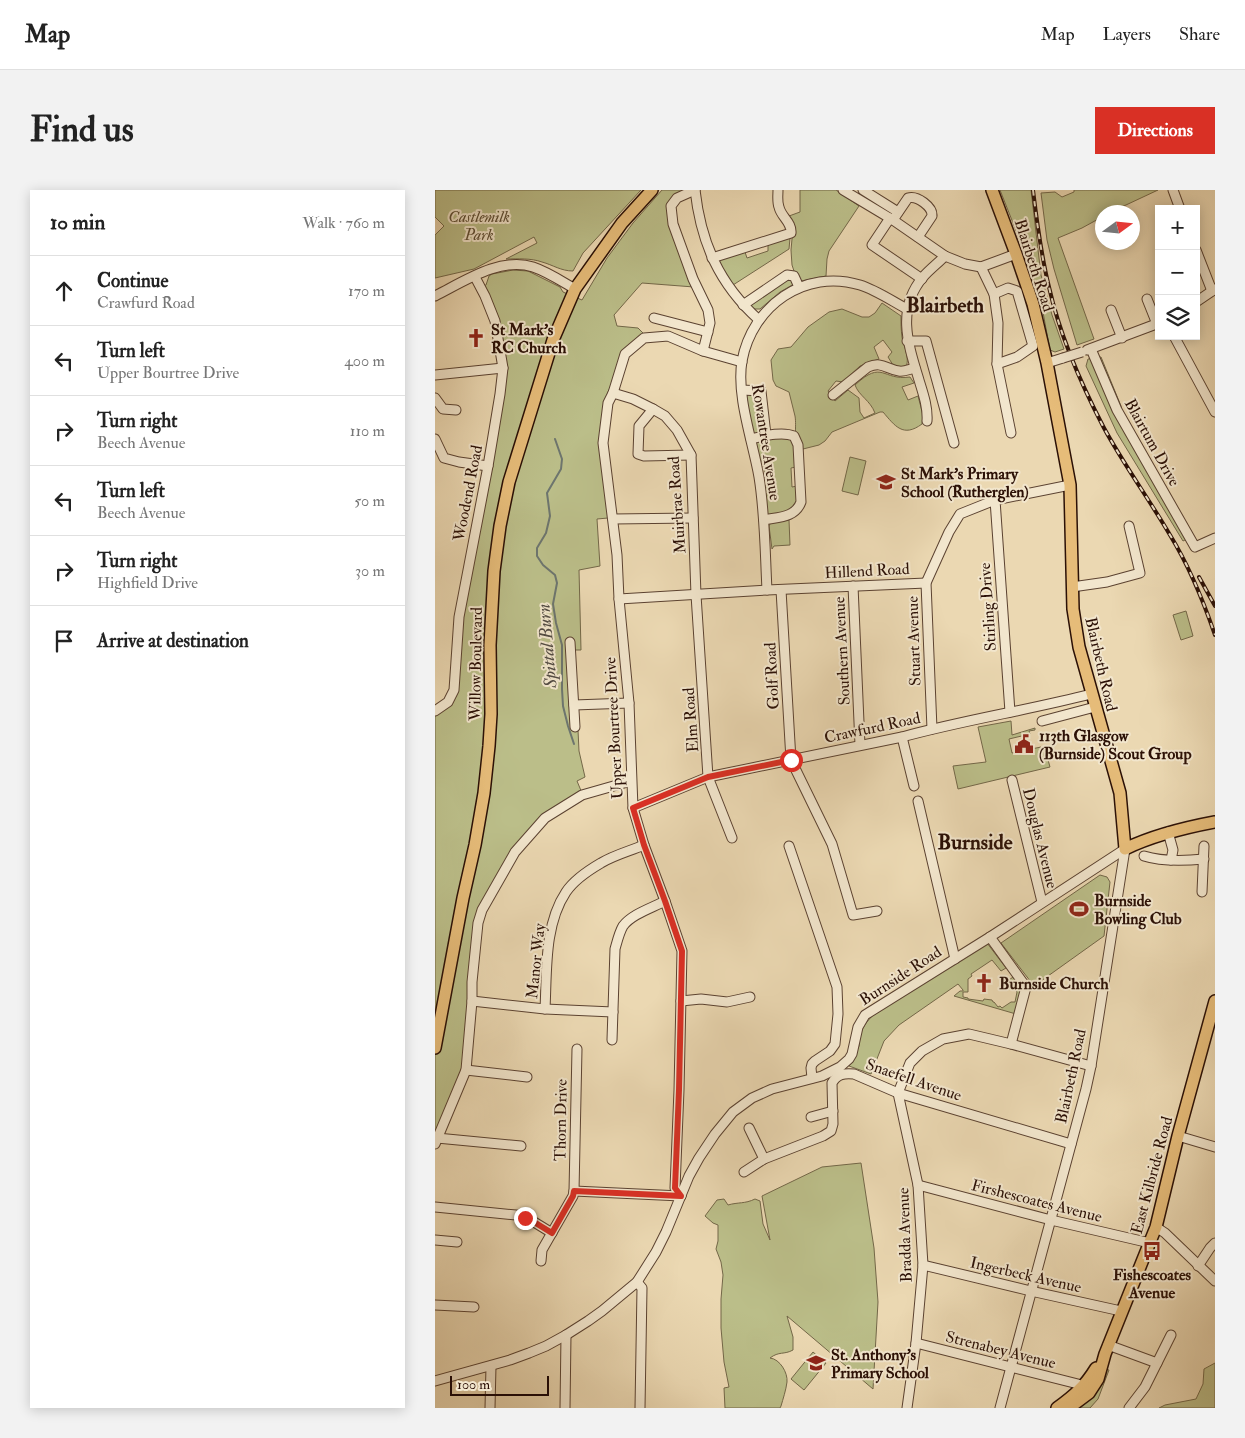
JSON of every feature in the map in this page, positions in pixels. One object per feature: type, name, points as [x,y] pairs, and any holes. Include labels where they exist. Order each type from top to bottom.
[{"type":"main road","name":"Willow Boulevard","points":[[435,1048],[463,898],[475,845],[487,769],[491,714],[490,615],[500,526],[509,482],[553,340],[575,289],[617,229],[652,190]]},
{"type":"main road","name":"Blairbeth Road","points":[[992,190],[1033,304],[1047,363],[1069,485],[1073,609],[1079,647],[1120,793],[1125,849]]},
{"type":"main road","name":"Burnside Road","points":[[1125,849],[1168,832],[1215,822]]},
{"type":"main road","name":"East Kilbride Road","points":[[1069,1408],[1086,1396],[1095,1385],[1106,1349],[1156,1227],[1178,1136],[1215,1001]]},
{"type":"main road","name":"East Kilbride Road","points":[[1057,1408],[1084,1386],[1106,1349]]},
{"type":"street","points":[[703,352],[710,324],[708,310],[693,279],[673,224],[671,206],[677,198],[695,190],[707,248],[725,282],[743,305],[759,320]]},
{"type":"street","points":[[712,258],[791,234],[789,224],[779,209],[778,190]]},
{"type":"street","points":[[843,190],[893,217]]},
{"type":"street","points":[[863,190],[893,217],[945,256],[965,264],[981,267],[1016,254]]},
{"type":"street","points":[[1173,190],[1179,205]]},
{"type":"street","points":[[918,237],[932,216],[931,208],[911,196],[873,245],[922,279]]},
{"type":"street","points":[[927,421],[926,405],[907,341],[907,309],[911,295],[922,279],[945,256]]},
{"type":"street","points":[[1200,259],[1214,290],[1200,299]]},
{"type":"street","points":[[435,296],[475,276],[498,266],[508,264],[521,264],[533,267],[575,289]]},
{"type":"street","points":[[981,267],[994,294],[998,323],[997,364],[1011,433]]},
{"type":"street","name":"Woodend Road","points":[[435,711],[448,702],[454,690],[459,617],[501,394],[503,368],[495,321],[475,276]]},
{"type":"street","points":[[743,305],[787,276],[794,276],[799,287]]},
{"type":"street","name":"Rowantree Avenue","points":[[767,590],[764,520],[759,478],[742,390],[742,362],[747,341],[769,307],[799,287],[831,281],[846,282],[872,290],[907,309]]},
{"type":"street","points":[[994,294],[1008,288],[1017,291],[1033,346],[1017,357],[997,364]]},
{"type":"street","points":[[1147,299],[1155,317]]},
{"type":"street","points":[[1111,310],[1122,338]]},
{"type":"street","points":[[654,318],[708,332]]},
{"type":"street","points":[[1047,363],[1155,325]]},
{"type":"street","name":"Upper Bourtree Drive","points":[[681,1196],[675,1188],[682,951],[644,845],[633,808],[629,703],[619,599],[617,555],[603,443],[608,403],[625,354],[644,338],[668,336],[703,352],[742,362]]},
{"type":"street","points":[[1176,340],[1215,412]]},
{"type":"street","points":[[907,341],[926,341],[954,443]]},
{"type":"street","name":"Blairtum Drive","points":[[1087,350],[1117,410],[1195,547],[1215,538]]},
{"type":"street","points":[[833,395],[868,366],[885,365],[899,371],[915,368]]},
{"type":"street","points":[[435,374],[503,368]]},
{"type":"street","points":[[742,390],[761,391],[766,435]]},
{"type":"street","name":"Muirbrae Road","points":[[613,393],[633,399],[665,416],[677,430],[691,455],[696,595]]},
{"type":"street","points":[[435,398],[443,409],[456,410]]},
{"type":"street","points":[[653,409],[639,426],[638,454],[644,456],[691,455]]},
{"type":"street","points":[[751,439],[766,435],[787,434],[796,439],[798,445],[801,502],[797,510],[791,514],[764,520]]},
{"type":"street","points":[[435,438],[444,458],[488,466]]},
{"type":"street","name":"Hillend Road","points":[[619,599],[926,582],[949,532],[960,514],[995,500],[1069,485]]},
{"type":"street","name":"Stirling Drive","points":[[995,500],[1010,712]]},
{"type":"street","points":[[613,519],[693,518]]},
{"type":"street","points":[[1072,587],[1107,582],[1140,573],[1129,526]]},
{"type":"street","name":"Stuart Avenue","points":[[926,582],[932,729]]},
{"type":"street","name":"Southern Avenue","points":[[853,586],[860,745]]},
{"type":"street","name":"Golf Road","points":[[781,590],[791,760]]},
{"type":"street","name":"Elm Road","points":[[696,595],[708,777],[732,838]]},
{"type":"street","points":[[570,642],[575,727]]},
{"type":"street","name":"Crawfurd Road","points":[[633,808],[708,777],[902,737],[1010,712],[1046,706],[1091,694]]},
{"type":"street","points":[[574,705],[629,703]]},
{"type":"street","points":[[1042,721],[1095,707]]},
{"type":"street","points":[[902,737],[914,786]]},
{"type":"street","points":[[791,760],[831,844],[853,915],[877,911]]},
{"type":"street","name":"Douglas Avenue","points":[[1012,780],[1042,902]]},
{"type":"street","points":[[521,1146],[436,1141],[466,1070],[472,982],[477,933],[482,910],[515,852],[545,818],[582,796],[631,781]]},
{"type":"street","points":[[918,801],[955,959]]},
{"type":"street","points":[[1168,832],[1173,850],[1171,860]]},
{"type":"street","name":"Manor Way","points":[[545,1009],[549,933],[557,909],[566,892],[585,874],[603,862],[644,845]]},
{"type":"street","points":[[789,846],[837,987],[838,1014],[835,1044],[830,1051],[812,1064],[812,1078]]},
{"type":"street","points":[[1202,892],[1204,846]]},
{"type":"street","name":"Burnside Road","points":[[435,1381],[491,1366],[529,1353],[566,1335],[602,1311],[637,1282],[656,1252],[689,1176],[699,1158],[733,1112],[752,1098],[772,1089],[829,1073],[849,1059],[852,1054],[858,1027],[865,1015],[990,937],[1125,849]]},
{"type":"street","name":"Blairbeth Road","points":[[1000,1408],[1091,1066],[1125,849]]},
{"type":"street","points":[[1144,856],[1151,859],[1180,862],[1203,859]]},
{"type":"street","points":[[612,1040],[615,949],[619,936],[624,926],[635,917],[665,901]]},
{"type":"street","points":[[990,937],[1026,987],[1011,1044]]},
{"type":"street","points":[[681,1001],[701,999],[727,1002],[750,997]]},
{"type":"street","points":[[472,1001],[545,1009],[613,1012]]},
{"type":"street","points":[[898,1093],[910,1063],[923,1051],[943,1039],[969,1034],[1091,1066]]},
{"type":"street","name":"Thorn Drive","points":[[574,1191],[577,1049]]},
{"type":"street","points":[[466,1070],[527,1077]]},
{"type":"street","name":"Snaefell Avenue","points":[[744,1172],[765,1159],[831,1131],[833,1111],[831,1086],[833,1080],[839,1075],[854,1074],[898,1093],[1071,1144]]},
{"type":"street","name":"Bradda Avenue","points":[[898,1093],[917,1185],[923,1265],[916,1343],[907,1408]]},
{"type":"street","points":[[811,1117],[833,1111]]},
{"type":"street","points":[[749,1128],[765,1159]]},
{"type":"street","points":[[1178,1136],[1215,1147]]},
{"type":"street","name":"Firshescoates Avenue","points":[[917,1185],[1051,1220],[1150,1243]]},
{"type":"street","points":[[541,1261],[542,1250],[573,1196],[574,1191],[681,1196]]},
{"type":"street","points":[[435,1207],[515,1215],[534,1222],[552,1233]]},
{"type":"street","points":[[1156,1227],[1165,1233],[1215,1281]]},
{"type":"street","points":[[435,1240],[457,1242]]},
{"type":"street","points":[[1198,1266],[1215,1243]]},
{"type":"street","name":"Ingerbeck Avenue","points":[[923,1265],[1031,1292],[1121,1311]]},
{"type":"street","points":[[637,1282],[642,1288],[640,1408]]},
{"type":"street","points":[[435,1305],[474,1307]]},
{"type":"street","points":[[1129,1408],[1145,1387],[1171,1334]]},
{"type":"street","points":[[565,1408],[566,1335]]},
{"type":"street","name":"Strenabey Avenue","points":[[916,1343],[1078,1384]]},
{"type":"street","points":[[1106,1349],[1157,1363]]},
{"type":"street","points":[[490,1408],[491,1366]]},
{"type":"green space","name":"Castlemilk Park","points":[[435,190],[641,190],[583,253],[573,271],[533,260],[506,259],[537,243],[534,237],[474,269],[435,278],[435,235],[444,226],[435,217]]},
{"type":"green space","points":[[662,190],[691,190],[669,203],[694,287],[642,283],[614,315],[617,326],[638,328],[645,335],[630,346],[606,401],[608,518],[597,519],[600,566],[579,570],[581,650],[575,650],[574,647],[579,751],[585,777],[577,781],[582,793],[535,823],[478,911],[463,1061],[458,1085],[435,1140],[435,716],[453,700],[463,616],[504,392],[484,286],[492,274],[513,270],[528,271],[560,287],[563,292],[582,300],[607,258],[633,223]]},
{"type":"green space","points":[[800,190],[836,190],[859,206],[829,251],[826,276],[801,281],[795,274],[792,265],[793,228],[789,216],[800,212]]},
{"type":"green space","points":[[1000,190],[1031,190],[1041,275],[1064,349],[1055,352],[1050,350],[1042,307],[1030,266]]},
{"type":"green space","points":[[1074,190],[1158,190],[1126,205],[1095,205],[1095,221],[1058,238],[1094,339],[1077,345],[1047,240],[1041,193],[1055,192],[1062,197],[1074,192]]},
{"type":"green space","points":[[790,238],[789,249],[733,285],[719,264],[718,260],[745,252],[747,258],[768,251],[768,244]]},
{"type":"green space","points":[[790,278],[794,284],[780,292],[760,309],[753,309],[749,304]]},
{"type":"green space","points":[[882,303],[901,316],[902,337],[907,358],[906,366],[900,368],[893,365],[888,357],[892,352],[883,340],[874,347],[879,359],[860,366],[843,382],[836,381],[828,391],[835,401],[848,390],[859,398],[860,412],[864,418],[875,413],[855,385],[864,377],[877,372],[910,377],[914,383],[902,387],[908,400],[918,396],[923,415],[922,424],[910,430],[904,430],[891,422],[883,412],[880,412],[832,432],[819,445],[803,449],[796,438],[795,416],[789,392],[776,386],[773,380],[771,360],[778,349],[791,347],[808,327],[829,312],[842,309],[862,317],[869,317],[875,313]]},
{"type":"green space","points":[[1101,357],[1121,406],[1122,427],[1187,539],[1183,541],[1117,433],[1086,366],[1088,359]]},
{"type":"green space","points":[[748,394],[758,394],[760,399],[755,400],[757,418],[762,418],[763,433],[755,434],[752,432],[746,397]]},
{"type":"green space","points":[[786,436],[794,441],[796,467],[791,468],[792,487],[797,486],[799,500],[794,510],[771,516],[767,515],[763,487],[767,485],[763,461],[759,461],[755,444],[757,441]]},
{"type":"green space","points":[[850,457],[866,461],[858,495],[842,491]]},
{"type":"green space","points":[[789,520],[790,545],[774,546],[772,549],[769,526],[771,522]]},
{"type":"green space","points":[[1186,611],[1193,636],[1181,640],[1173,615]]},
{"type":"green space","points":[[1011,721],[1012,735],[1035,728],[1035,730],[1029,731],[1030,734],[1009,739],[1012,753],[1041,747],[1042,750],[1045,749],[1050,767],[958,789],[953,766],[986,762],[978,727]]},
{"type":"green space","name":"Burnside Bowling Club","points":[[1100,875],[1107,877],[1110,882],[1104,936],[1034,986],[1001,943]]},
{"type":"green space","points":[[987,943],[1006,968],[1001,971],[992,960],[971,974],[972,976],[968,979],[968,992],[963,992],[963,997],[983,1001],[984,999],[992,1000],[998,1007],[1002,1008],[1011,1002],[1015,1002],[1017,992],[1009,980],[1013,977],[1021,989],[1016,1014],[954,996],[963,991],[958,984],[899,1025],[884,1041],[871,1074],[849,1066],[859,1046],[860,1033],[872,1016]]},
{"type":"green space","points":[[861,1163],[874,1248],[878,1302],[873,1389],[787,1316],[793,1337],[793,1350],[776,1354],[770,1358],[780,1364],[787,1378],[780,1408],[725,1408],[724,1388],[729,1387],[724,1362],[721,1328],[723,1275],[716,1249],[718,1225],[705,1216],[717,1200],[724,1199],[728,1205],[755,1199],[760,1201],[763,1224],[770,1240],[762,1196],[822,1167]]},
{"type":"green space","points":[[813,1352],[826,1363],[804,1390],[791,1379]]},
{"type":"green space","points":[[1215,1363],[1215,1408],[1159,1408],[1196,1399],[1203,1384],[1204,1369]]},
{"type":"green space","points":[[1106,1369],[1109,1370],[1098,1399],[1090,1408],[1080,1408]]},
{"type":"waterway","name":"Spittal Burn","points":[[555,439],[562,459],[561,469],[547,493],[550,516],[546,533],[537,548],[537,556],[543,565],[555,575],[557,583],[553,604],[562,645],[563,706],[574,744]]},
{"type":"railway","points":[[1033,190],[1046,275],[1059,324],[1072,359],[1104,428],[1177,547],[1200,596],[1215,635]]},
{"type":"railway","points":[[1199,577],[1215,606]]},
{"type":"place","name":"St Mark's RC Church","points":[[476,338]]},
{"type":"place","name":"St Mark's Primary School (Rutherglen)","points":[[886,482]]},
{"type":"place","name":"113th Glasgow (Burnside) Scout Group","points":[[1024,744]]},
{"type":"place","name":"Burnside Bowling Club","points":[[1079,909]]},
{"type":"place","name":"Burnside Church","points":[[984,983]]},
{"type":"place","name":"Fishescoates Avenue","points":[[1152,1251]]},
{"type":"place","name":"St. Anthony's Primary School","points":[[816,1363]]},
{"type":"district","name":"Blairbeth","points":[[945,305]]},
{"type":"district","name":"Burnside","points":[[975,842]]},
{"type":"route","points":[[525,1218],[552,1233],[574,1191],[681,1196],[675,1188],[675,1171],[682,951],[644,845],[633,808],[708,777],[791,760]]}]
